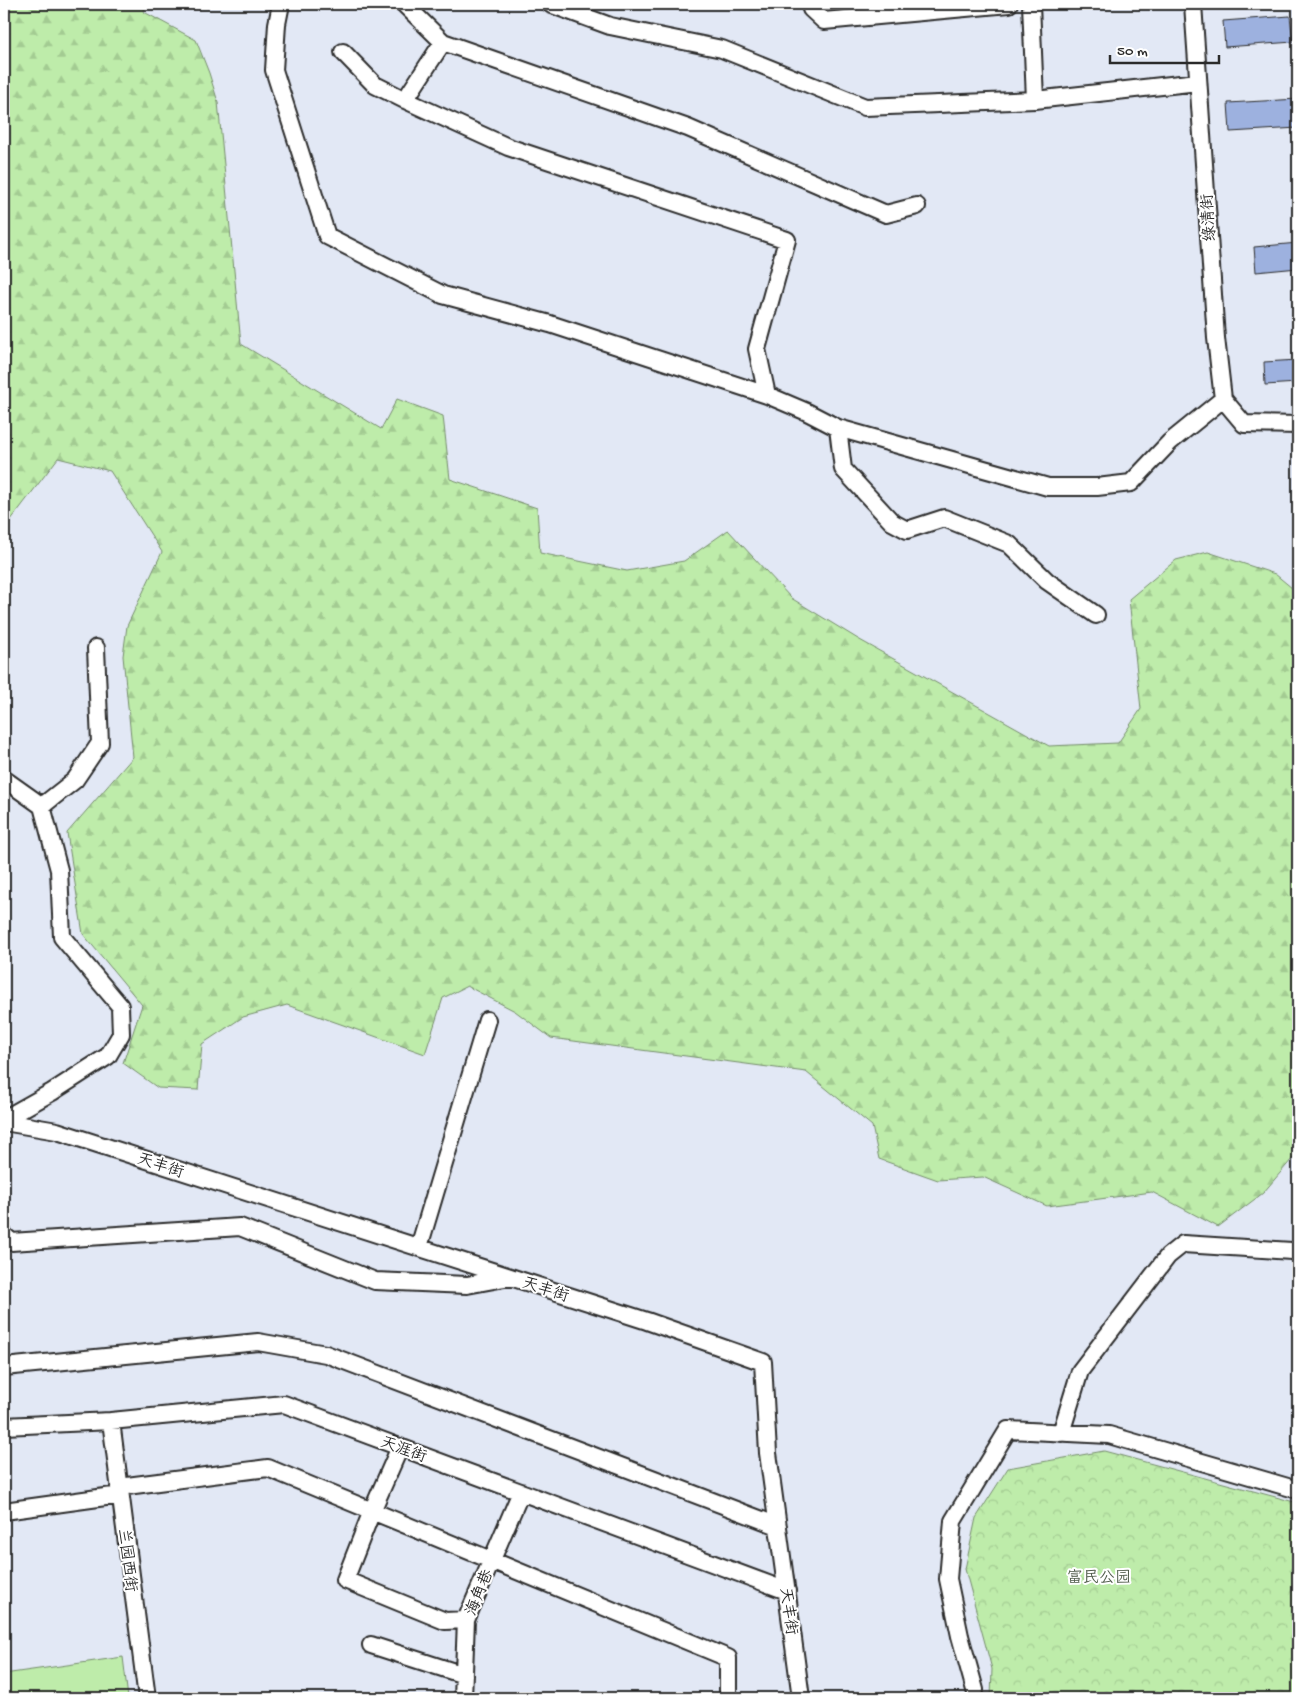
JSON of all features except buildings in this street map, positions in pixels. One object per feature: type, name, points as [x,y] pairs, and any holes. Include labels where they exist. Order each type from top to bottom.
[{"type":"street","points":[[281,4],[276,24],[274,70],[327,236],[443,295],[550,324],[766,395],[807,412],[838,428],[1048,487],[1097,487],[1131,483],[1170,442],[1223,399],[1244,424],[1298,424]]},
{"type":"street","points":[[404,4],[443,42],[688,128],[886,214],[917,206]]},
{"type":"street","points":[[550,4],[610,26],[722,49],[865,107],[1035,100],[1198,82]]},
{"type":"street","points":[[810,4],[811,9],[824,21],[1009,4]]},
{"type":"street","points":[[1031,4],[1035,100]]},
{"type":"street","name":"绿清街","points":[[1192,4],[1216,338],[1223,399]]},
{"type":"street","points":[[406,100],[443,42]]},
{"type":"street","points":[[343,52],[375,85],[508,147],[787,240],[756,350],[766,395]]},
{"type":"street","points":[[838,428],[843,469],[892,522],[907,530],[944,518],[1009,544],[1047,581],[1096,615]]},
{"type":"street","points":[[42,806],[75,780],[100,743],[96,648]]},
{"type":"street","points":[[4,778],[42,806],[58,870],[62,937],[120,1006],[121,1034],[108,1056],[4,1120]]},
{"type":"street","points":[[419,1247],[487,1020]]},
{"type":"street","name":"天丰街","points":[[4,1120],[57,1130],[647,1321],[763,1362],[768,1453],[801,1698]]},
{"type":"street","points":[[4,1235],[12,1242],[240,1228],[375,1281],[467,1285],[512,1277]]},
{"type":"street","points":[[1061,1433],[1080,1371],[1168,1256],[1183,1244],[1292,1251],[1298,1253]]},
{"type":"street","points":[[4,1368],[258,1342],[326,1354],[778,1526]]},
{"type":"street","name":"天涯街","points":[[4,1426],[111,1421],[284,1404],[788,1591]]},
{"type":"street","name":"兰园西街","points":[[111,1421],[147,1698]]},
{"type":"street","points":[[975,1690],[960,1636],[948,1579],[953,1521],[1008,1430],[1109,1435],[1298,1490]]},
{"type":"street","points":[[400,1447],[345,1580],[445,1621],[466,1620]]},
{"type":"street","points":[[4,1511],[268,1468],[728,1658],[728,1698]]},
{"type":"street","name":"海角巷","points":[[463,1698],[466,1620],[521,1492]]},
{"type":"street","points":[[370,1646],[464,1675]]},
{"type":"green space","points":[[4,4],[145,4],[144,12],[196,40],[218,102],[241,344],[381,429],[397,399],[443,416],[450,479],[537,508],[540,553],[627,571],[684,561],[728,530],[791,598],[858,639],[1049,746],[1118,743],[1141,709],[1129,599],[1176,560],[1208,552],[1275,574],[1298,593],[1298,1152],[1263,1193],[1218,1227],[1152,1192],[1047,1206],[983,1177],[938,1180],[879,1159],[872,1126],[806,1072],[551,1038],[515,1011],[467,986],[443,998],[425,1054],[287,1005],[243,1017],[202,1044],[198,1090],[158,1088],[123,1063],[142,1005],[83,934],[67,833],[133,757],[123,656],[127,626],[162,552],[110,471],[58,458],[4,529]]},
{"type":"green space","name":"富民公园","points":[[1104,1451],[1298,1503],[1298,1698],[991,1698],[992,1669],[965,1569],[976,1518],[1008,1468]]},
{"type":"green space","points":[[123,1657],[128,1698],[4,1698],[4,1674]]}]
